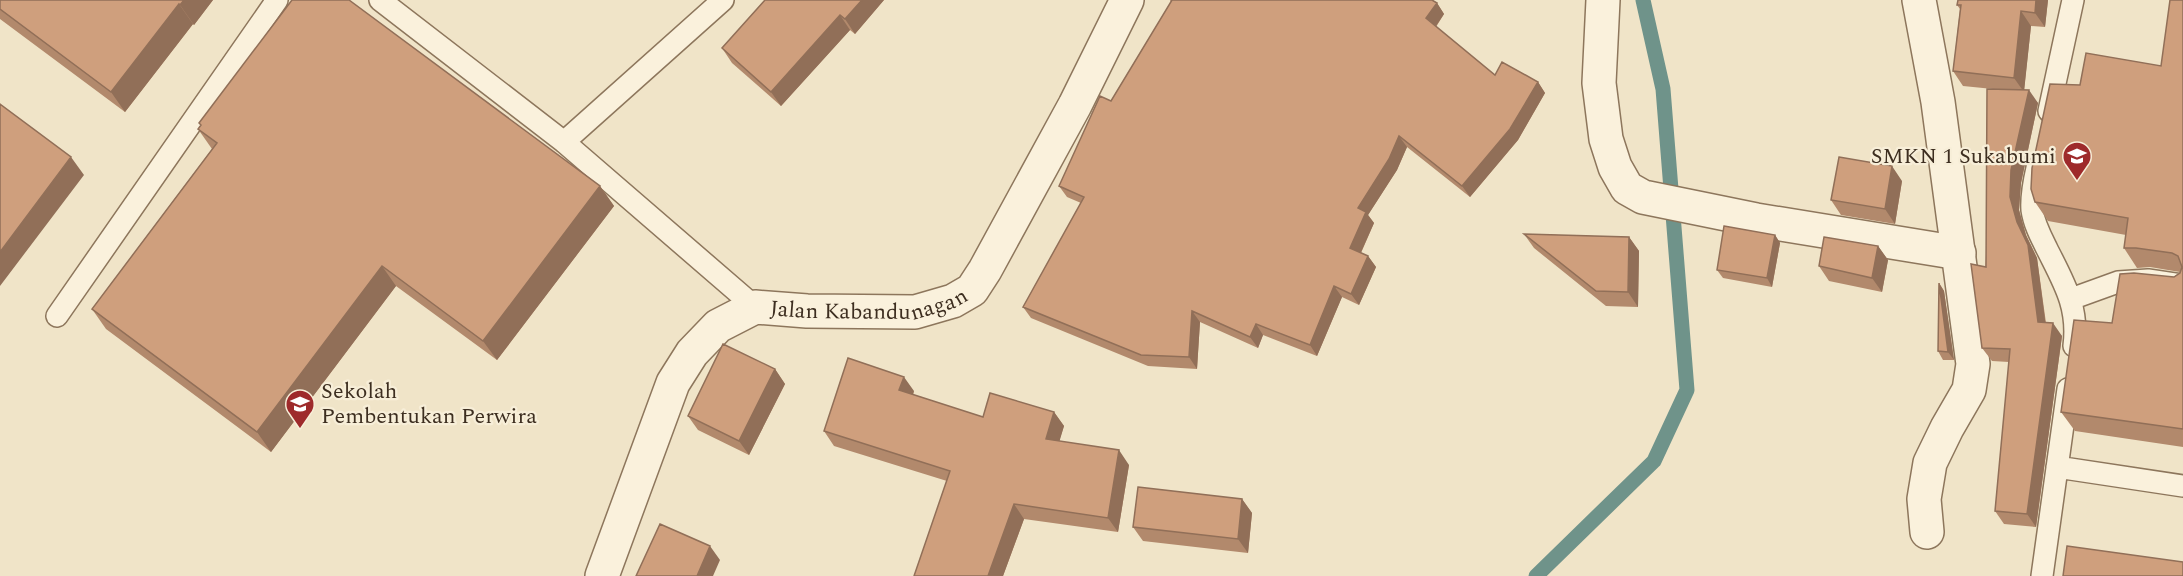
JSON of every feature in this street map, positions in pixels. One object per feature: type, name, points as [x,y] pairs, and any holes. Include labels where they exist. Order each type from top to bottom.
[{"type":"street","name":"Jalan Kabandunagan","points":[[602,576],[673,383],[692,353],[718,326],[755,308],[915,312],[953,301],[972,290],[1075,105],[1127,0]]},
{"type":"street","points":[[1603,0],[1599,83],[1606,139],[1615,167],[1627,188],[1643,197],[1756,220],[1959,253]]},
{"type":"street","points":[[1919,0],[1938,102],[1973,364],[1969,390],[1930,463],[1924,499],[1927,531]]},
{"type":"lane","points":[[57,315],[277,0]]},
{"type":"lane","points":[[380,0],[564,142],[755,308]]},
{"type":"lane","points":[[564,142],[723,0]]},
{"type":"lane","points":[[2046,128],[2073,0]]},
{"type":"lane","points":[[2041,151],[2033,186],[2032,210],[2038,231],[2071,299],[2075,336],[2042,576]]},
{"type":"lane","points":[[2071,299],[2118,282],[2148,280],[2183,285]]},
{"type":"lane","points":[[2057,467],[2183,486]]},
{"type":"building","points":[[0,0],[184,0],[111,92],[0,9]]},
{"type":"building","points":[[292,0],[349,0],[600,186],[483,341],[382,266],[257,432],[92,309],[217,143],[198,129],[201,125],[199,123]]},
{"type":"building","points":[[765,0],[862,0],[845,19],[840,15],[771,92],[722,48]]},
{"type":"building","points":[[1172,0],[1432,0],[1437,3],[1426,18],[1495,75],[1502,62],[1538,82],[1510,129],[1462,186],[1399,136],[1389,159],[1358,208],[1366,212],[1350,248],[1368,256],[1351,294],[1334,286],[1310,345],[1256,324],[1250,337],[1192,311],[1189,357],[1141,355],[1023,307],[1084,197],[1059,186],[1100,96],[1111,101]]},
{"type":"building","points":[[1958,0],[2036,0],[2035,13],[2021,11],[2014,78],[1953,71],[1961,5],[1957,5]]},
{"type":"building","points":[[2170,0],[2183,0],[2183,429],[2061,412],[2074,320],[2112,323],[2120,274],[2174,277],[2180,273],[2182,267],[2178,256],[2172,253],[2124,248],[2128,218],[2035,202],[2031,189],[2032,168],[2050,84],[2080,85],[2086,53],[2161,66]]},
{"type":"building","points":[[1987,89],[2029,90],[2011,170],[2010,197],[2017,222],[2028,245],[2038,322],[2053,323],[2027,514],[1995,511],[2010,349],[1982,348],[1971,264],[1986,267]]},
{"type":"building","points":[[0,104],[71,157],[0,252]]},
{"type":"building","points":[[1839,157],[1892,166],[1885,209],[1831,200]]},
{"type":"building","points":[[1724,226],[1775,235],[1767,278],[1717,270]]},
{"type":"building","points":[[1524,234],[1629,237],[1628,292],[1596,291]]},
{"type":"building","points":[[1824,237],[1878,246],[1872,278],[1819,266]]},
{"type":"building","points":[[1939,283],[1948,352],[1938,351]]},
{"type":"building","points":[[723,344],[775,369],[739,441],[688,416]]},
{"type":"building","points":[[848,358],[904,377],[899,390],[983,417],[990,393],[1054,412],[1046,439],[1119,450],[1108,518],[1014,504],[988,576],[914,576],[950,471],[824,431]]},
{"type":"building","points":[[1138,487],[1242,499],[1238,539],[1133,527]]},
{"type":"building","points":[[660,524],[710,546],[697,576],[636,576]]},
{"type":"building","points":[[2067,546],[2183,562],[2183,576],[2063,576]]},
{"type":"waterway","points":[[1536,576],[1654,461],[1687,390],[1663,89],[1643,0]]},
{"type":"place","name":"SMKN 1 Sukabumi","points":[[2077,182]]},
{"type":"place","name":"Sekolah Pembentukan Perwira","points":[[300,430]]}]
